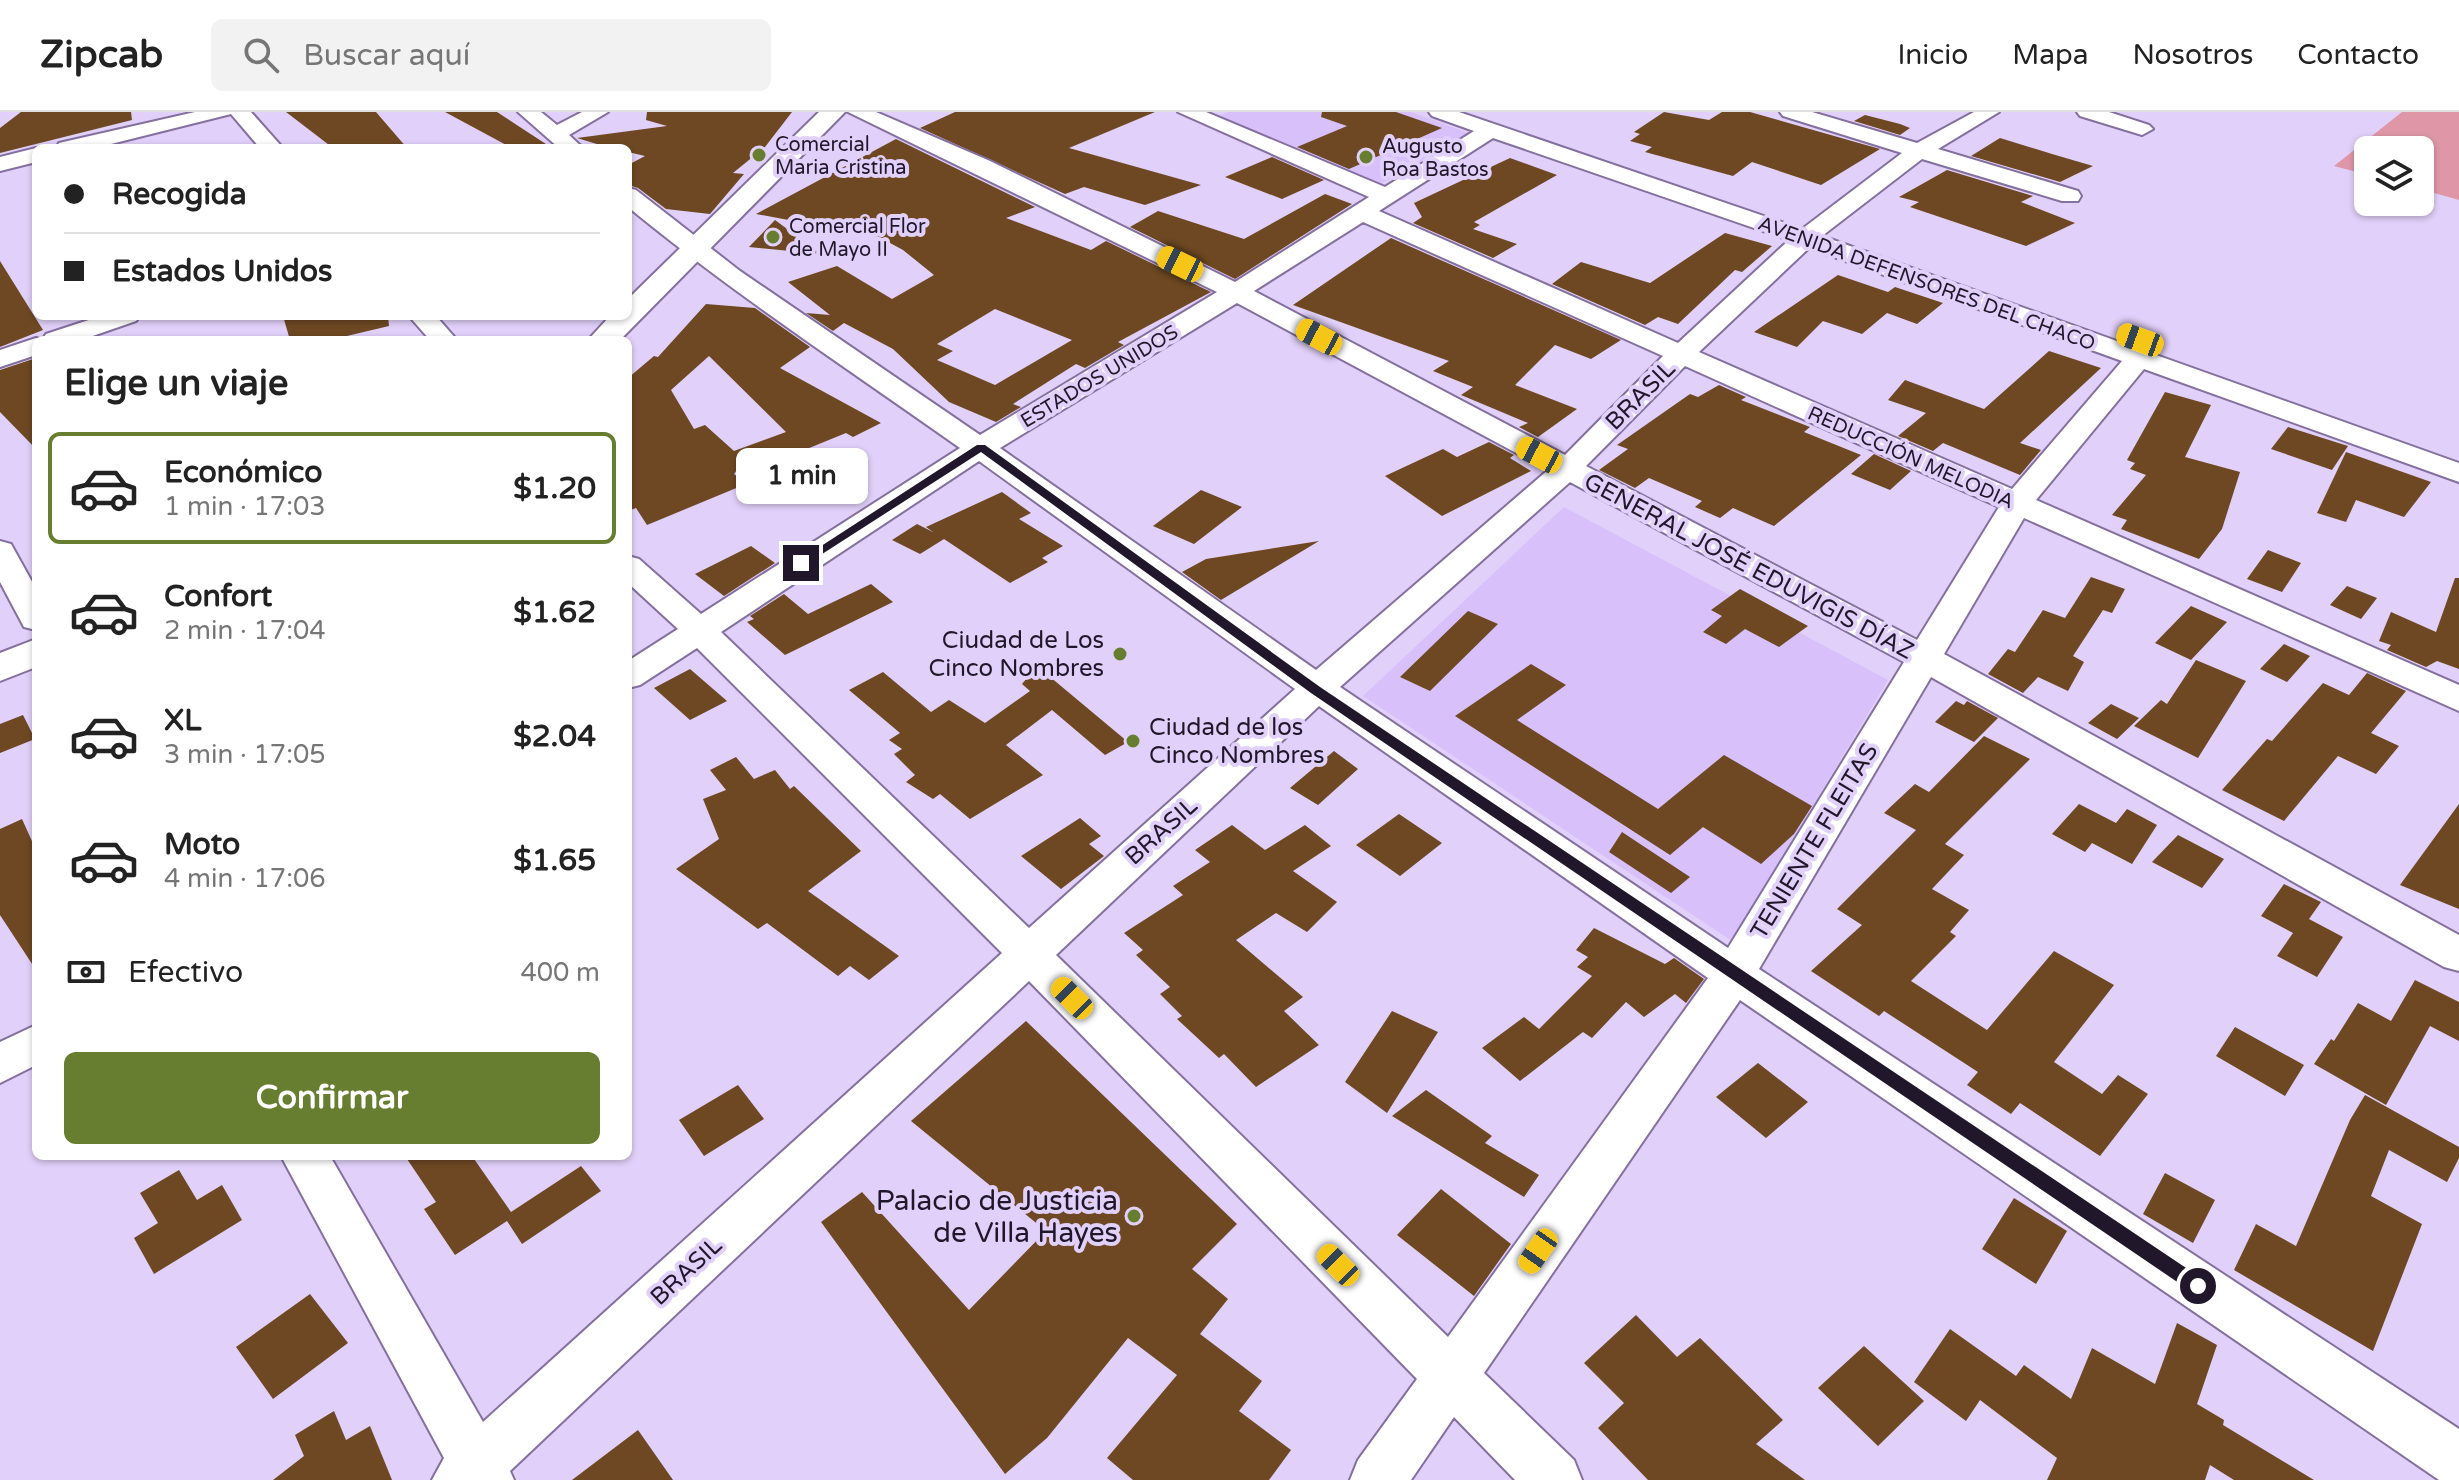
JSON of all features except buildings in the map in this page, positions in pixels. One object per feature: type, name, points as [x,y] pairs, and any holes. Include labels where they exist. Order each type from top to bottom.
[{"type":"highway","points":[[632,294],[691,249],[833,112]]},
{"type":"highway","points":[[632,312],[667,279],[691,249]]},
{"type":"highway","points":[[585,336],[603,320]]},
{"type":"highway","points":[[607,336],[624,320]]},
{"type":"highway","points":[[0,668],[32,654]]},
{"type":"highway","points":[[0,690],[32,676]]},
{"type":"street","points":[[84,144],[222,112]]},
{"type":"street","points":[[240,112],[268,144]]},
{"type":"street","points":[[528,112],[564,141],[598,112]]},
{"type":"street","name":"GENERAL JOSÉ EDUVIGIS DÍAZ","points":[[858,112],[982,166],[1236,292],[1924,658],[2459,955]]},
{"type":"street","name":"REDUCCIÓN MELODIA","points":[[1188,112],[1680,355],[2459,699]]},
{"type":"street","name":"AVENIDA DEFENSORES DEL CHACO","points":[[1439,112],[1490,120],[1813,232],[2138,359],[2459,473]]},
{"type":"street","points":[[1790,112],[2070,196]]},
{"type":"street","name":"BRASIL","points":[[475,1475],[1028,953],[1315,690],[1567,469],[1680,355],[1813,232],[1917,152],[1989,112]]},
{"type":"street","points":[[2087,112],[2142,129]]},
{"type":"street","name":"ESTADOS UNIDOS","points":[[632,674],[981,447],[1375,205],[1490,120]]},
{"type":"street","points":[[0,164],[32,156]]},
{"type":"street","points":[[632,198],[691,249],[981,447],[1315,690],[2456,1460]]},
{"type":"street","points":[[1813,232],[2459,454]]},
{"type":"street","points":[[67,336],[115,320]]},
{"type":"street","points":[[426,320],[440,336]]},
{"type":"street","points":[[0,359],[32,347]]},
{"type":"street","name":"TENIENTE FLEITAS","points":[[1378,1480],[1734,975],[2017,503],[2138,359]]},
{"type":"street","points":[[0,551],[32,612]]},
{"type":"street","points":[[632,570],[698,629],[1028,953],[1554,1480]]},
{"type":"street","points":[[0,1064],[32,1045]]},
{"type":"street","points":[[307,1160],[475,1475]]},
{"type":"shaded area","name":"Augusto Roa Bastos","points":[[1228,112],[1411,112],[1471,134],[1375,187],[1214,118]]},
{"type":"shaded area","points":[[2402,112],[2459,112],[2459,200],[2434,193],[2434,136],[2372,136]]},
{"type":"shaded area","points":[[2354,150],[2354,171],[2334,166]]},
{"type":"shaded area","points":[[1564,507],[1888,680],[1732,941],[1363,696]]},
{"type":"place","name":"Comercial Maria Cristina","points":[[759,155]]},
{"type":"place","name":"Augusto Roa Bastos","points":[[1366,157]]},
{"type":"place","name":"Comercial Flor de Mayo II","points":[[773,237]]},
{"type":"place","name":"Ciudad de Los Cinco Nombres","points":[[1120,654]]},
{"type":"place","name":"Ciudad de los Cinco Nombres","points":[[1133,741]]},
{"type":"place","name":"Palacio de Justicia de Villa Hayes","points":[[1134,1216]]},
{"type":"route","points":[[801,563],[981,447],[1315,690],[2198,1286]]}]
